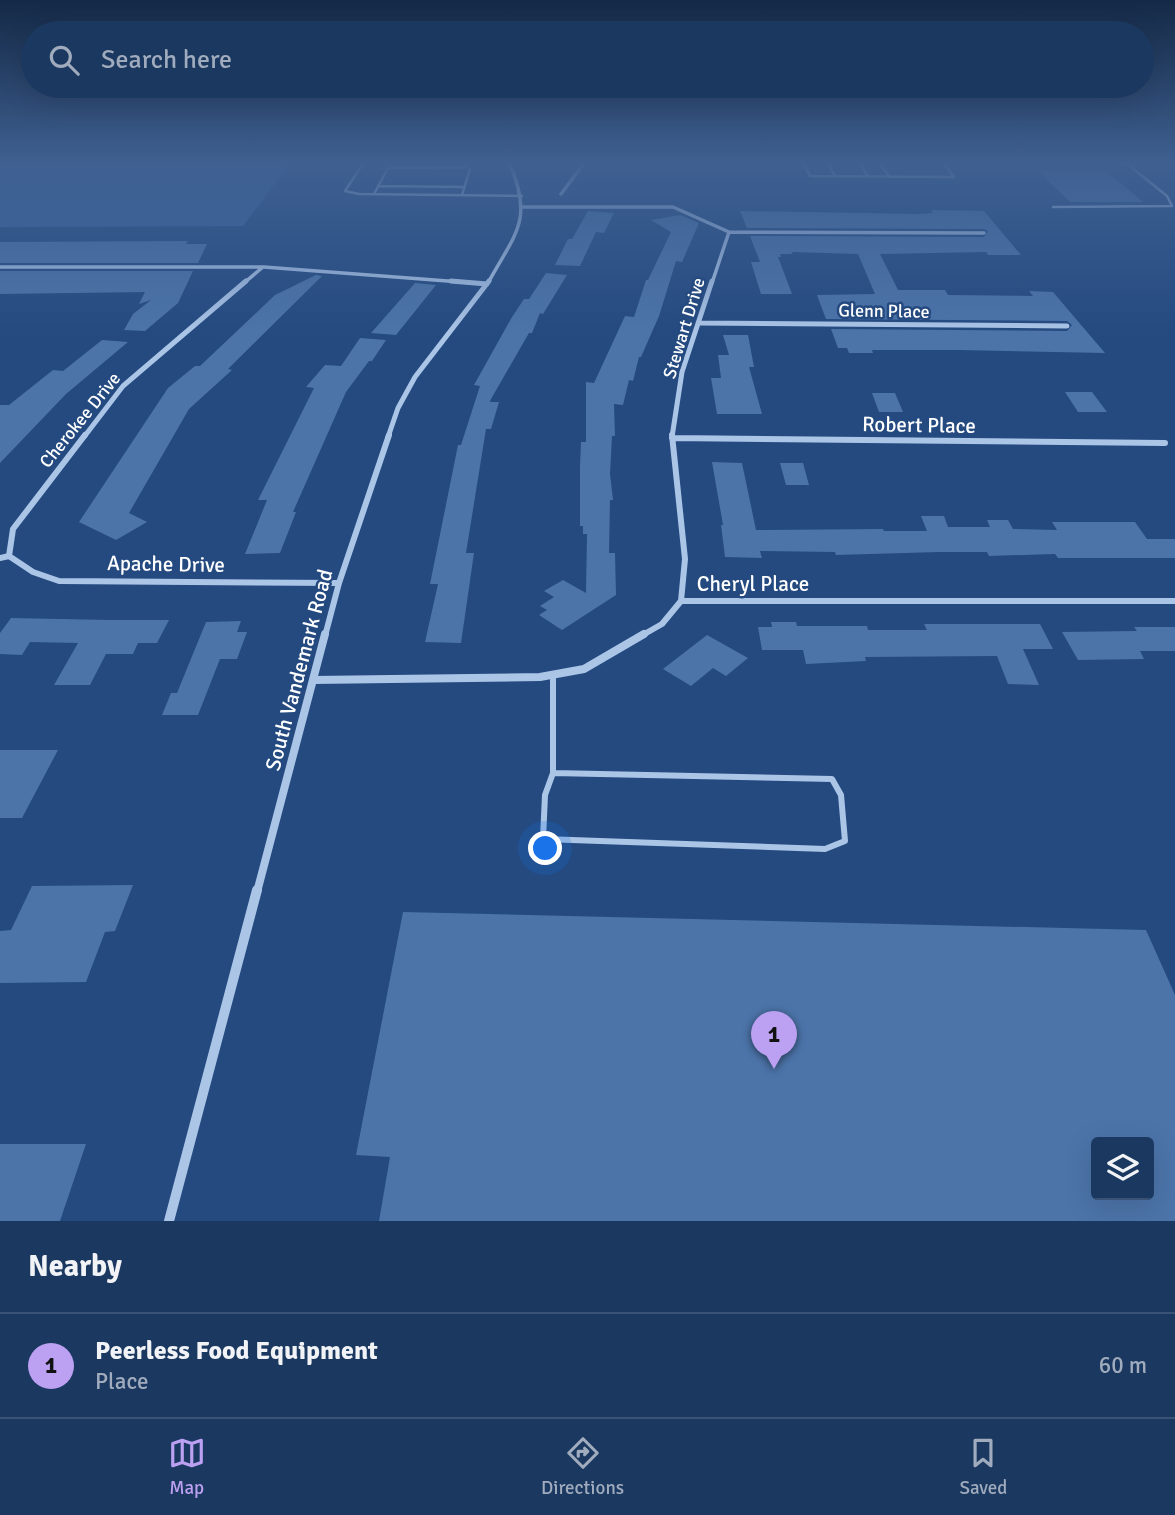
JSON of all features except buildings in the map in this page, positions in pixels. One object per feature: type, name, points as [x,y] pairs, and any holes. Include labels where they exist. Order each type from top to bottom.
[{"type":"street","name":"South Vandemark Road","points":[[169,1221],[339,583],[398,408],[415,377],[487,284],[517,231],[520,219]]},
{"type":"street","points":[[700,219],[729,232],[984,233]]},
{"type":"street","name":"Stewart Drive","points":[[681,601],[685,559],[672,438],[682,372],[729,232]]},
{"type":"street","points":[[0,267],[264,267],[487,284]]},
{"type":"street","name":"Cherokee Drive","points":[[9,556],[13,529],[123,386],[264,267]]},
{"type":"street","name":"Glenn Place","points":[[700,323],[1067,326]]},
{"type":"street","name":"Robert Place","points":[[672,438],[1165,443]]},
{"type":"street","points":[[0,558],[9,556]]},
{"type":"street","name":"Apache Drive","points":[[9,556],[33,572],[59,581],[339,583]]},
{"type":"street","name":"Cheryl Place","points":[[313,680],[553,675],[584,669],[662,624],[681,601],[1175,601]]},
{"type":"lane","points":[[553,675],[553,774],[545,795],[543,839],[825,849],[845,841],[841,795],[832,779],[553,774]]},
{"type":"shaded area","points":[[0,219],[248,219],[243,226],[0,227]]},
{"type":"place","name":"Peerless Food Equipment","points":[[774,1069]]}]
